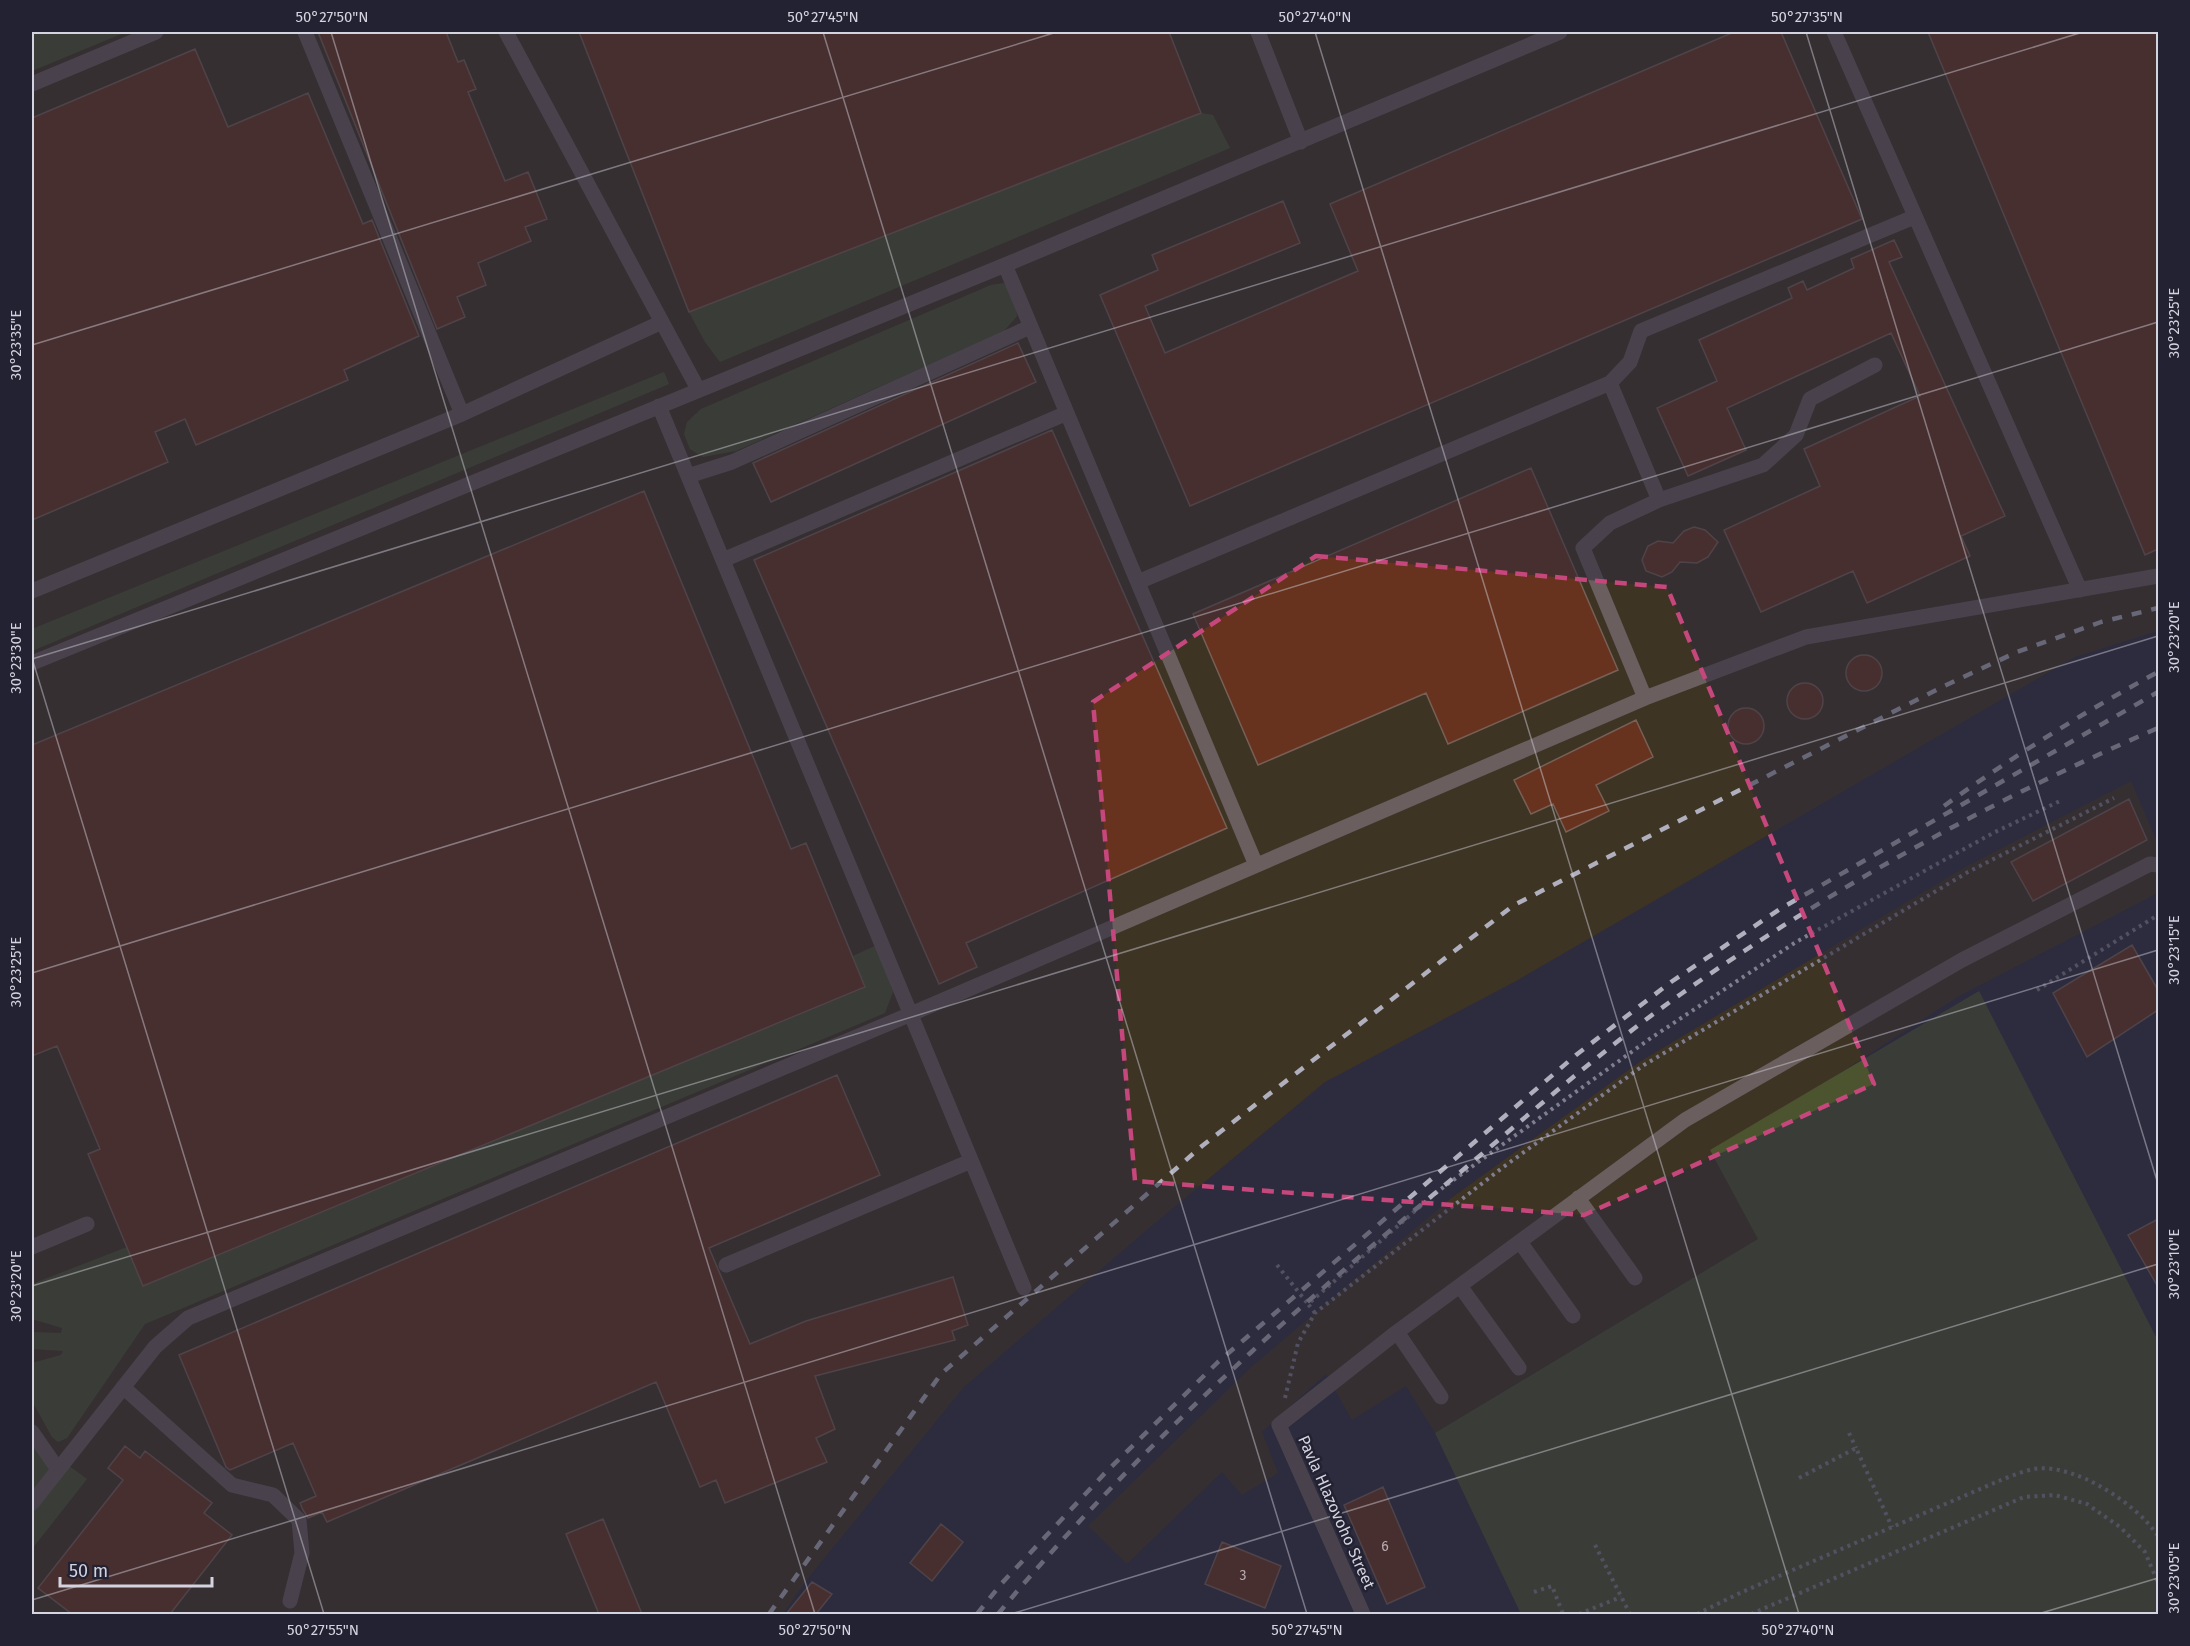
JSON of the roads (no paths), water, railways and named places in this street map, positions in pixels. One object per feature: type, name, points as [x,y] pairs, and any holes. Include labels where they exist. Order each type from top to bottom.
[{"type":"street","points":[[32,84],[156,32]]},
{"type":"street","points":[[305,32],[462,414]]},
{"type":"street","points":[[506,32],[698,389]]},
{"type":"street","points":[[1258,32],[1301,142]]},
{"type":"street","points":[[32,663],[1005,265],[1560,32]]},
{"type":"street","points":[[1834,32],[2080,591]]},
{"type":"street","points":[[1138,582],[1610,383],[1630,362],[1641,331],[1914,217]]},
{"type":"street","points":[[1005,265],[1256,865]]},
{"type":"street","points":[[32,591],[462,414],[662,322]]},
{"type":"street","points":[[688,476],[732,462],[1030,327]]},
{"type":"street","points":[[1645,698],[1583,548],[1610,523],[1659,500],[1763,465],[1796,435],[1810,399],[1875,365]]},
{"type":"street","points":[[1610,383],[1659,500]]},
{"type":"street","points":[[659,406],[1024,1288]]},
{"type":"street","points":[[723,560],[1067,413]]},
{"type":"street","points":[[32,1503],[57,1468],[155,1347],[188,1318],[910,1014],[1645,698],[1806,637],[2158,576]]},
{"type":"street","points":[[1441,1397],[1397,1332],[1685,1119],[1952,966],[2150,864],[2158,865]]},
{"type":"street","points":[[726,1265],[971,1161]]},
{"type":"street","points":[[1578,1198],[1635,1278]]},
{"type":"street","points":[[32,1246],[87,1224]]},
{"type":"street","points":[[1520,1242],[1573,1316]]},
{"type":"street","points":[[1460,1286],[1519,1368]]},
{"type":"street","name":"Pavla Hlazovoho Street","points":[[1363,1614],[1279,1425],[1397,1332]]},
{"type":"street","points":[[123,1387],[232,1485],[273,1495],[299,1520],[302,1553],[290,1601]]},
{"type":"street","points":[[32,1432],[57,1468]]},
{"type":"railway","points":[[769,1614],[941,1374],[1202,1146],[1514,905],[1942,687],[2017,652],[2101,622],[2158,608]]},
{"type":"railway","points":[[1944,806],[2049,736],[2158,672]]},
{"type":"railway","points":[[977,1614],[1002,1583],[1106,1472],[1218,1362],[1576,1055],[1671,982],[1780,909],[2158,692]]},
{"type":"railway","points":[[998,1614],[1097,1502],[1258,1346],[1371,1247],[1616,1042],[1737,955],[1854,883],[1973,816],[2158,728]]}]
